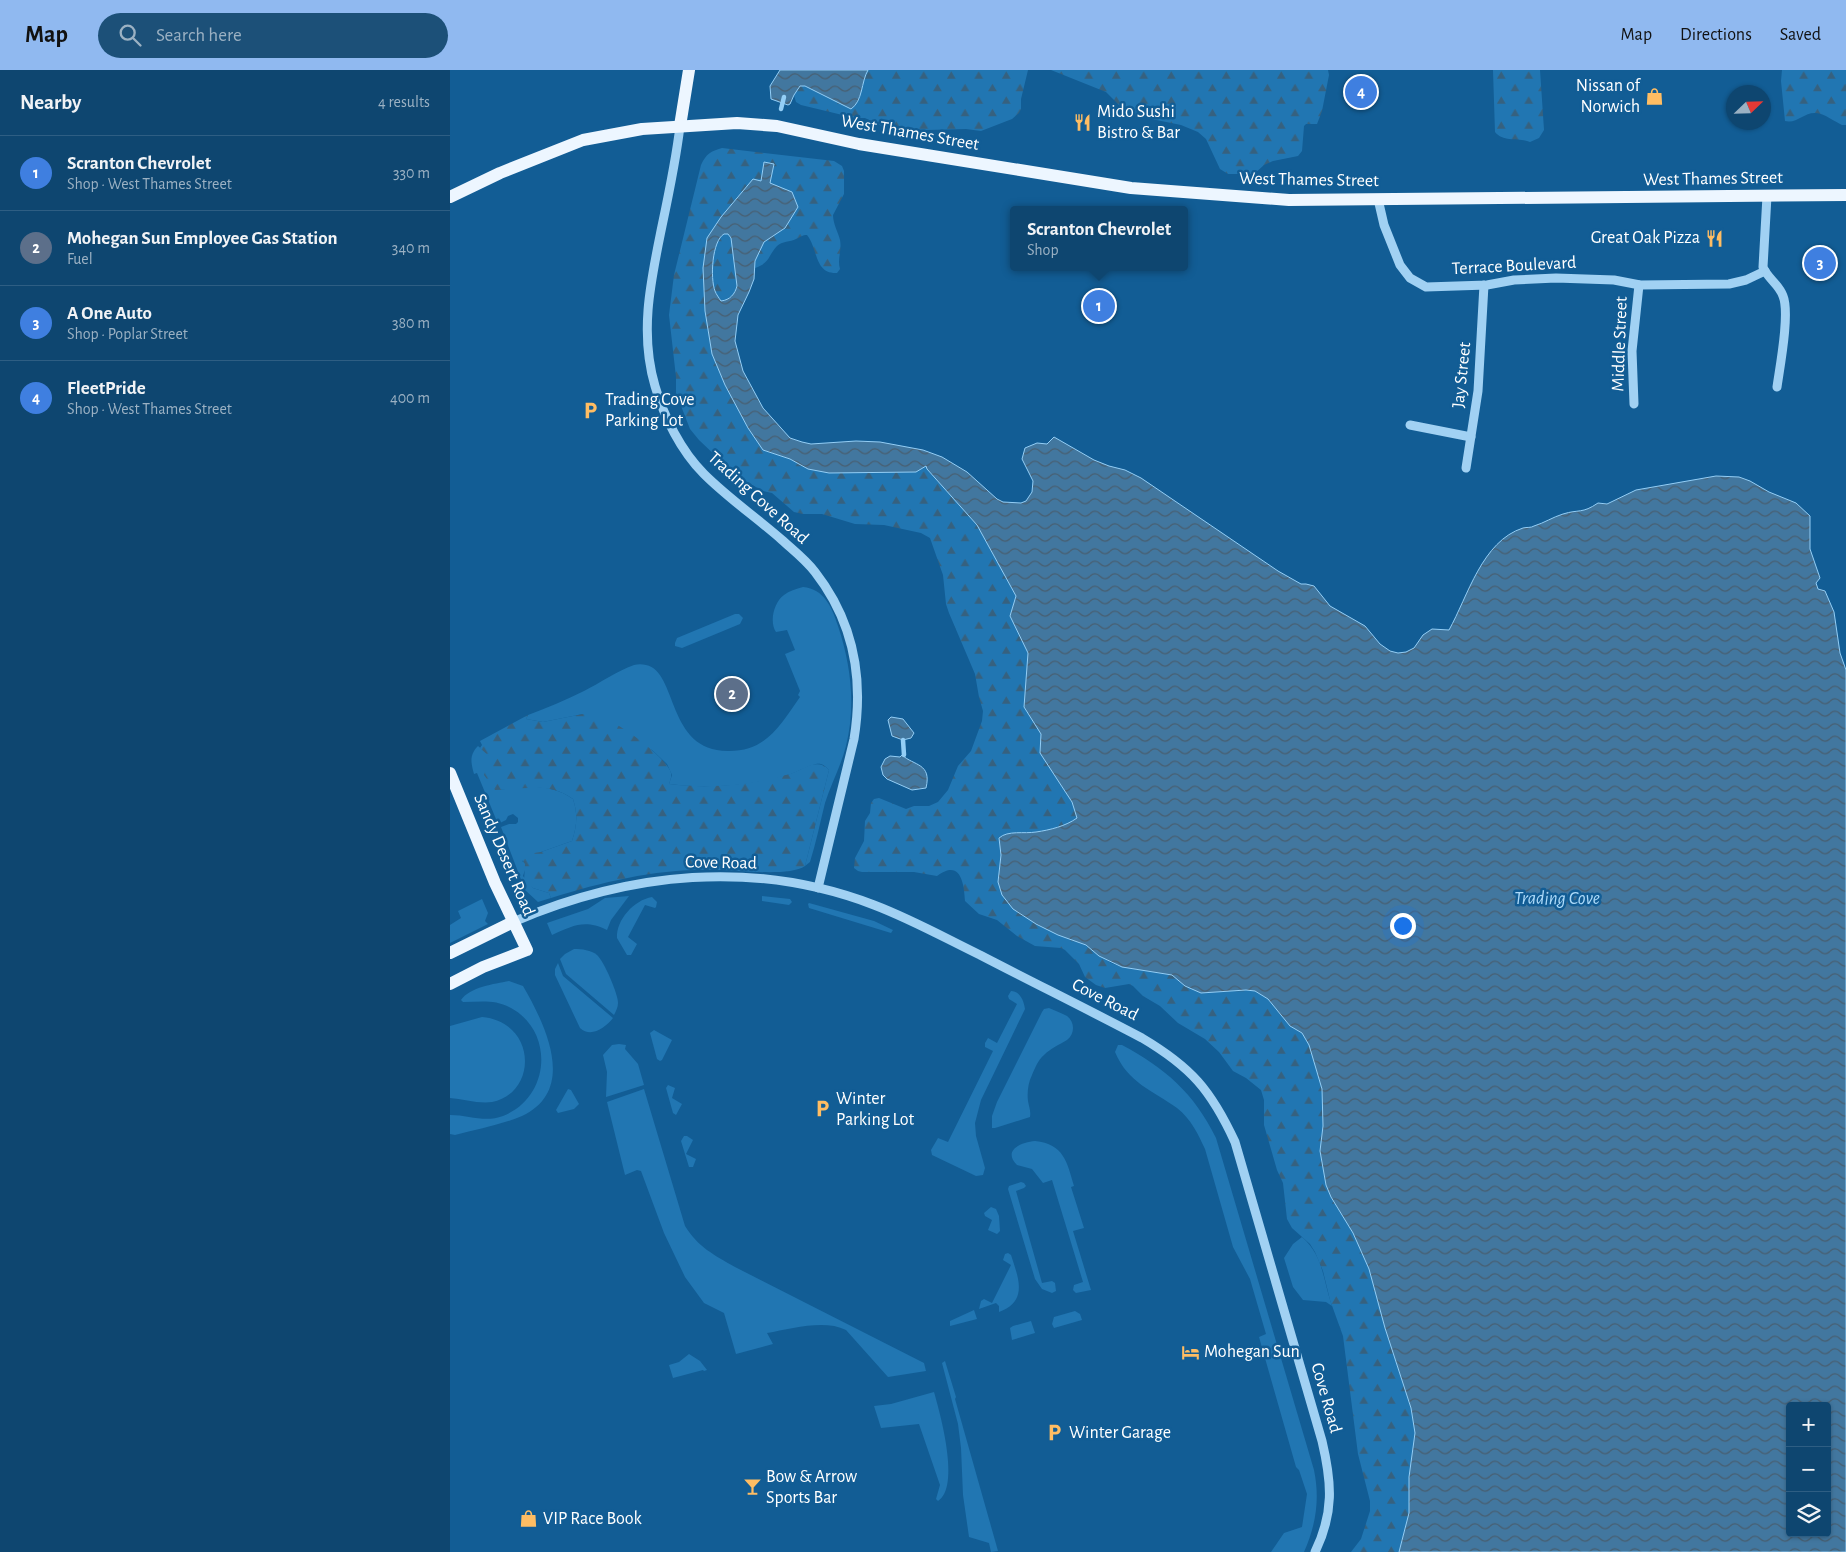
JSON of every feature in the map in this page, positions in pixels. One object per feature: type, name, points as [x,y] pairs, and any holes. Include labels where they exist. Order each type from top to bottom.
[{"type":"main road","points":[[680,126],[690,70]]},
{"type":"main road","name":"West Thames Street","points":[[450,197],[508,169],[583,140],[642,129],[737,123],[777,126],[859,144],[1131,188],[1289,200],[1846,195]]},
{"type":"main road","name":"Sandy Desert Road","points":[[450,773],[482,853],[526,950],[483,967],[450,984]]},
{"type":"main road","points":[[450,953],[513,922]]},
{"type":"street","name":"Trading Cove Road","points":[[680,126],[675,164],[650,286],[647,311],[646,340],[655,387],[674,432],[703,473],[814,571],[834,601],[844,621],[856,667],[859,692],[854,739],[818,888]]},
{"type":"street","points":[[1767,196],[1763,262],[1765,272],[1782,293],[1786,307],[1777,387]]},
{"type":"street","name":"Terrace Boulevard","points":[[1378,199],[1384,225],[1396,259],[1410,278],[1426,286],[1484,285],[1514,280],[1556,278],[1614,280],[1639,285],[1729,284],[1746,280],[1765,272]]},
{"type":"street","name":"Jay Street","points":[[1466,468],[1478,391],[1484,285]]},
{"type":"street","name":"Middle Street","points":[[1634,404],[1632,351],[1639,285]]},
{"type":"street","points":[[1410,425],[1471,437]]},
{"type":"street","name":"Cove Road","points":[[513,922],[571,899],[626,885],[660,880],[697,876],[721,877],[781,881],[818,888],[874,905],[910,920],[1142,1038],[1175,1059],[1210,1095],[1223,1116],[1235,1142],[1327,1460],[1331,1492],[1329,1513],[1322,1538],[1315,1552]]},
{"type":"green space","points":[[868,70],[1028,70],[1019,113],[1012,119],[981,131],[966,129],[926,130],[882,126],[865,118],[855,118],[801,105],[796,102],[794,95],[800,86],[805,86],[851,108],[859,100],[863,80]]},
{"type":"green space","points":[[1051,70],[1328,70],[1329,75],[1322,111],[1317,124],[1306,124],[1304,126],[1302,151],[1298,156],[1273,161],[1264,165],[1254,174],[1228,174],[1220,169],[1206,139],[1198,132],[1181,125],[1127,113],[1106,92]]},
{"type":"green space","points":[[1493,70],[1540,70],[1544,130],[1539,138],[1530,142],[1507,139],[1495,132]]},
{"type":"green space","points":[[1782,70],[1846,70],[1846,125],[1842,125],[1819,113],[1808,114],[1793,121],[1785,121],[1781,81]]},
{"type":"green space","points":[[722,148],[834,161],[842,166],[844,171],[844,194],[833,215],[840,244],[840,269],[837,273],[830,272],[820,265],[811,240],[807,235],[779,244],[766,261],[755,268],[755,261],[764,241],[785,228],[770,183],[774,164],[761,181],[737,197],[703,268],[705,311],[712,354],[725,385],[748,428],[763,450],[790,459],[808,469],[927,464],[927,469],[977,525],[1016,596],[1010,616],[1028,653],[1024,707],[1041,734],[1040,753],[1072,802],[1077,818],[1051,830],[1011,833],[999,838],[1001,855],[998,882],[1058,935],[1086,945],[1111,963],[1122,967],[1172,975],[1185,986],[1201,993],[1255,991],[1268,999],[1290,1026],[1302,1033],[1309,1045],[1322,1089],[1323,1126],[1320,1151],[1326,1185],[1331,1197],[1353,1233],[1369,1269],[1385,1328],[1411,1408],[1415,1433],[1409,1477],[1409,1513],[1399,1552],[1351,1552],[1361,1539],[1370,1511],[1370,1501],[1358,1454],[1343,1336],[1330,1300],[1323,1271],[1315,1252],[1310,1244],[1292,1228],[1287,1219],[1283,1183],[1277,1170],[1264,1125],[1264,1100],[1261,1090],[1246,1078],[1233,1071],[1219,1052],[1205,1039],[1178,1023],[1160,1006],[1143,996],[1133,986],[1129,984],[1105,988],[1096,985],[1085,977],[1079,964],[1065,950],[1035,946],[1017,936],[997,920],[979,914],[965,901],[964,887],[960,875],[956,872],[951,870],[945,871],[937,876],[914,872],[862,872],[854,868],[855,858],[864,841],[865,821],[870,813],[871,803],[874,799],[879,798],[906,809],[914,806],[929,806],[938,802],[948,790],[958,766],[971,751],[982,721],[983,711],[975,674],[946,604],[943,575],[930,538],[921,533],[884,525],[855,524],[822,514],[794,512],[772,493],[763,491],[738,477],[690,429],[676,393],[669,315],[674,275],[701,165],[709,154]]},
{"type":"green space","points":[[724,234],[728,234],[731,238],[737,286],[732,296],[721,301],[713,285],[712,269],[717,244]]},
{"type":"green space","points":[[803,587],[810,588],[822,595],[833,612],[846,656],[851,686],[851,716],[846,746],[825,803],[810,862],[805,866],[829,770],[823,765],[816,764],[791,774],[746,784],[699,786],[669,784],[672,775],[667,764],[652,750],[583,714],[543,722],[526,719],[528,715],[590,688],[621,670],[643,664],[656,670],[664,681],[683,726],[694,739],[709,748],[729,751],[742,750],[753,746],[763,741],[779,726],[800,697],[798,695],[800,691],[785,654],[795,650],[787,630],[776,632],[773,618],[775,607],[780,598],[788,592]]},
{"type":"green space","points":[[739,614],[743,618],[740,624],[682,648],[675,646],[677,638]]},
{"type":"green space","points":[[583,714],[607,719],[640,740],[667,766],[671,774],[669,784],[730,785],[790,774],[815,764],[824,766],[829,770],[805,866],[776,872],[696,870],[654,873],[592,886],[551,898],[549,893],[533,888],[524,881],[525,864],[519,855],[541,852],[572,841],[576,820],[573,799],[564,793],[545,788],[495,790],[484,775],[490,757],[480,748],[482,745],[480,741],[528,715],[526,719],[543,722]]},
{"type":"green space","points":[[478,746],[491,757],[501,790],[520,787],[548,788],[573,799],[576,820],[572,841],[522,861],[525,863],[523,876],[533,888],[549,893],[551,898],[538,902],[525,890],[501,827],[516,824],[518,818],[513,814],[498,824],[477,773],[474,774],[472,756]]},
{"type":"green space","points":[[629,896],[611,920],[607,930],[585,924],[552,935],[547,923],[588,909],[605,898]]},
{"type":"green space","points":[[762,896],[790,899],[792,902],[789,905],[762,901]]},
{"type":"green space","points":[[652,897],[657,902],[656,907],[645,905],[628,937],[637,944],[631,955],[627,955],[617,938],[620,924],[627,912],[639,902]]},
{"type":"green space","points":[[482,899],[488,913],[485,921],[488,924],[450,943],[450,925],[461,918],[458,911]]},
{"type":"green space","points":[[809,903],[874,921],[893,930],[891,933],[809,908]]},
{"type":"green space","points":[[574,949],[592,952],[600,958],[613,985],[618,1003],[614,1015],[566,974],[560,959]]},
{"type":"green space","points":[[558,963],[563,976],[613,1018],[602,1028],[589,1032],[580,1028],[555,975]]},
{"type":"green space","points":[[509,981],[523,986],[532,1001],[547,1037],[552,1056],[553,1073],[549,1090],[539,1105],[522,1116],[489,1127],[455,1135],[450,1134],[450,1115],[483,1119],[503,1116],[519,1107],[530,1095],[538,1080],[541,1064],[540,1048],[535,1032],[525,1019],[511,1008],[499,1003],[463,1002],[461,1000],[476,989]]},
{"type":"green space","points":[[1011,991],[1014,991],[1021,997],[1025,1009],[981,1100],[975,1123],[976,1136],[985,1168],[983,1175],[976,1176],[932,1155],[931,1150],[938,1138],[948,1142],[993,1051],[985,1047],[985,1043],[988,1038],[997,1043],[1017,1004],[1009,999],[1008,996]]},
{"type":"green space","points":[[1049,1008],[1065,1015],[1072,1021],[1072,1035],[1052,1048],[1040,1059],[1028,1088],[1030,1117],[992,1128],[992,1116],[997,1102],[1042,1012],[1044,1009]]},
{"type":"green space","points":[[482,1017],[500,1022],[513,1031],[521,1044],[525,1058],[524,1072],[518,1086],[507,1096],[492,1102],[476,1102],[450,1098],[450,1026]]},
{"type":"green space","points":[[654,1030],[672,1040],[660,1061],[657,1059],[650,1033]]},
{"type":"green space","points":[[612,1045],[626,1045],[625,1049],[638,1064],[644,1085],[606,1097],[607,1072],[603,1055]]},
{"type":"green space","points":[[1118,1045],[1122,1045],[1152,1063],[1177,1083],[1198,1108],[1216,1138],[1314,1470],[1317,1491],[1316,1512],[1304,1552],[1271,1552],[1284,1533],[1302,1527],[1307,1494],[1299,1470],[1296,1467],[1259,1337],[1266,1334],[1250,1279],[1233,1247],[1205,1149],[1194,1127],[1182,1112],[1134,1079],[1120,1063],[1115,1052]]},
{"type":"green space","points":[[668,1085],[675,1088],[672,1098],[682,1104],[676,1115],[673,1113],[666,1088]]},
{"type":"green space","points":[[568,1089],[571,1090],[579,1104],[574,1109],[558,1113],[556,1110]]},
{"type":"green space","points":[[644,1089],[685,1226],[695,1240],[713,1254],[735,1267],[924,1363],[926,1371],[888,1377],[846,1330],[828,1325],[807,1326],[767,1333],[773,1344],[736,1354],[724,1313],[704,1303],[685,1277],[664,1233],[641,1171],[637,1170],[625,1175],[607,1102]]},
{"type":"green space","points":[[684,1136],[693,1140],[686,1154],[696,1159],[693,1167],[689,1167],[681,1141]]},
{"type":"green space","points":[[1035,1141],[1045,1143],[1058,1150],[1069,1169],[1074,1186],[1071,1187],[1084,1228],[1073,1231],[1091,1290],[1076,1293],[1073,1290],[1074,1285],[1083,1282],[1052,1180],[1043,1183],[1032,1169],[1017,1165],[1013,1160],[1013,1151],[1016,1148],[1025,1143]]},
{"type":"green space","points":[[1021,1182],[1026,1186],[1016,1191],[1042,1283],[1052,1281],[1055,1283],[1056,1291],[1052,1293],[1042,1289],[1035,1279],[1008,1189],[1009,1186]]},
{"type":"green space","points":[[991,1207],[996,1209],[999,1216],[1000,1231],[997,1234],[988,1230],[992,1220],[985,1216],[984,1213]]},
{"type":"green space","points":[[1302,1237],[1315,1252],[1319,1261],[1332,1306],[1326,1302],[1303,1300],[1293,1287],[1284,1258],[1293,1244]]},
{"type":"green space","points":[[1005,1254],[1011,1255],[1018,1280],[1019,1288],[1015,1302],[999,1312],[999,1306],[996,1303],[979,1309],[981,1301],[984,1299],[992,1303],[1011,1265],[1003,1260]]},
{"type":"green space","points":[[974,1310],[977,1319],[950,1326],[950,1321]]},
{"type":"green space","points":[[1075,1311],[1080,1314],[1082,1320],[1054,1328],[1052,1324],[1054,1317]]},
{"type":"green space","points":[[1031,1321],[1035,1333],[1012,1340],[1010,1328]]},
{"type":"green space","points":[[689,1354],[700,1361],[707,1370],[673,1378],[669,1365],[679,1362]]},
{"type":"green space","points":[[945,1361],[998,1551],[991,1552],[989,1543],[969,1537],[963,1495],[958,1424],[942,1363]]},
{"type":"green space","points":[[934,1392],[944,1432],[948,1466],[948,1481],[945,1493],[938,1501],[936,1499],[940,1485],[919,1424],[881,1428],[874,1406],[891,1404]]},
{"type":"water","points":[[780,70],[868,70],[858,101],[851,109],[805,86],[800,86],[788,105],[771,99],[770,86]]},
{"type":"water","name":"Trading Cove","points":[[764,162],[774,164],[770,183],[792,192],[798,207],[785,228],[764,242],[755,261],[754,279],[738,315],[735,341],[743,371],[763,408],[790,438],[811,444],[856,441],[880,442],[923,450],[942,457],[967,472],[997,499],[1003,502],[1021,503],[1026,501],[1032,492],[1033,481],[1022,459],[1025,448],[1037,443],[1047,444],[1054,437],[1094,460],[1125,470],[1141,478],[1278,571],[1301,584],[1314,586],[1330,606],[1365,626],[1380,644],[1390,651],[1406,652],[1414,648],[1423,635],[1432,629],[1449,630],[1478,571],[1497,545],[1509,535],[1563,514],[1588,509],[1598,503],[1607,504],[1636,490],[1716,476],[1739,477],[1796,503],[1810,516],[1810,549],[1820,578],[1816,583],[1818,589],[1825,591],[1834,612],[1840,653],[1846,670],[1846,1552],[1399,1552],[1409,1513],[1409,1477],[1415,1433],[1411,1408],[1385,1328],[1369,1269],[1353,1233],[1331,1197],[1326,1185],[1320,1151],[1323,1126],[1322,1089],[1309,1045],[1302,1033],[1290,1026],[1268,999],[1255,991],[1201,993],[1185,986],[1172,975],[1122,967],[1099,956],[1086,945],[1058,935],[1036,924],[1013,909],[1002,895],[998,882],[1001,855],[999,838],[1011,833],[1031,833],[1052,829],[1077,818],[1072,802],[1040,753],[1041,734],[1024,707],[1028,653],[1010,616],[1016,596],[977,525],[926,466],[916,472],[829,473],[808,469],[790,459],[763,450],[748,428],[725,385],[712,354],[705,311],[703,268],[707,238],[721,217],[753,179],[761,181]],"holes":[[[724,234],[728,234],[731,238],[737,286],[732,296],[721,301],[713,285],[712,269],[717,244]]]},
{"type":"water","points":[[891,717],[903,719],[914,733],[911,738],[903,740],[892,736],[888,720]]},
{"type":"water","points":[[902,755],[924,769],[927,780],[926,788],[912,790],[887,779],[883,775],[881,767],[885,759],[890,756],[900,757]]},
{"type":"waterway","points":[[781,109],[784,97]]},
{"type":"waterway","points":[[903,740],[904,755]]},
{"type":"place","name":"FleetPride","points":[[1361,92]]},
{"type":"place","name":"Nissan of Norwich","points":[[1654,96]]},
{"type":"place","name":"Mido Sushi Bistro & Bar","points":[[1083,122]]},
{"type":"place","name":"Great Oak Pizza","points":[[1714,238]]},
{"type":"place","name":"A One Auto","points":[[1820,263]]},
{"type":"place","name":"Scranton Chevrolet","points":[[1099,306]]},
{"type":"place","name":"Trading Cove Parking Lot","points":[[591,410]]},
{"type":"place","name":"Mohegan Sun Employee Gas Station","points":[[732,694]]},
{"type":"place","name":"Winter Parking Lot","points":[[822,1109]]},
{"type":"place","name":"Mohegan Sun","points":[[1190,1352]]},
{"type":"place","name":"Winter Garage","points":[[1055,1433]]},
{"type":"place","name":"Bow & Arrow Sports Bar","points":[[752,1487]]},
{"type":"place","name":"VIP Race Book","points":[[529,1519]]}]
